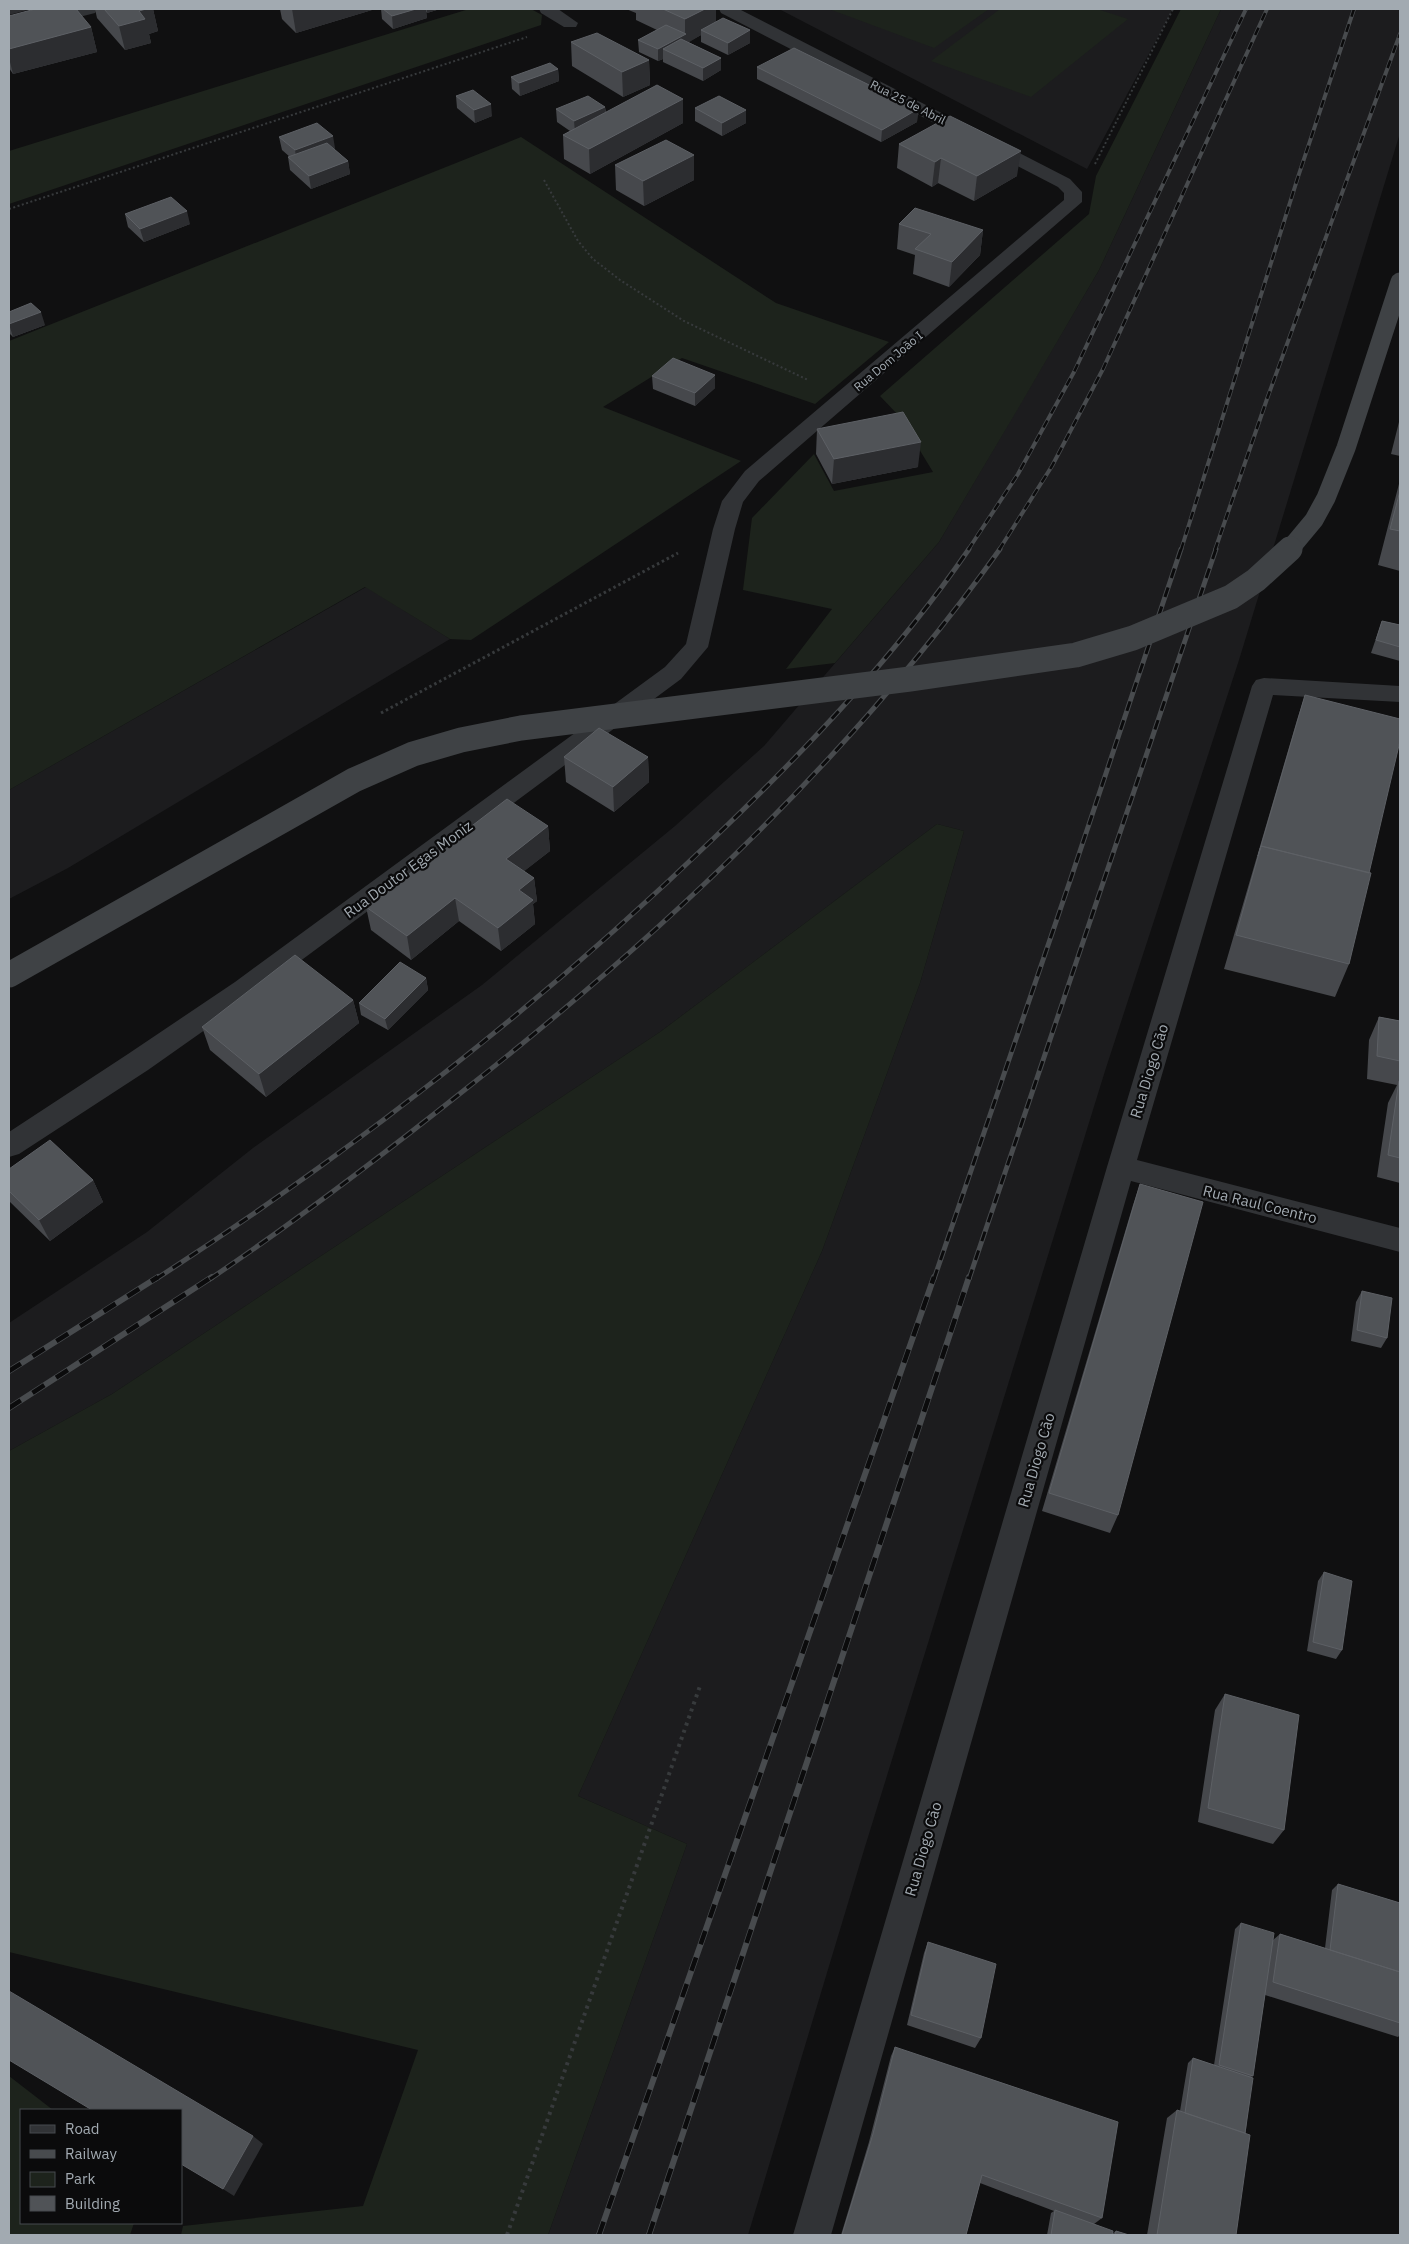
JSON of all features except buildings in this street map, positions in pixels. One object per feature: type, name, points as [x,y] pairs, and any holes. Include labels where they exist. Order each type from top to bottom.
[{"type":"main road","points":[[9,975],[354,780],[413,754],[461,740],[521,728],[1076,655],[1133,638],[1231,597],[1256,580],[1287,553],[1314,520],[1326,498],[1346,448],[1400,282]]},
{"type":"street","points":[[9,30],[90,9]]},
{"type":"street","points":[[547,9],[570,23]]},
{"type":"street","name":"Rua 25 de Abril","points":[[728,9],[1064,183],[1073,192],[1073,202],[1070,206]]},
{"type":"street","name":"Rua Dom João I","points":[[724,529],[733,501],[752,476],[1070,206]]},
{"type":"street","name":"Rua Doutor Egas Moniz","points":[[9,1146],[138,1062],[244,989],[673,673],[697,647],[724,529]]},
{"type":"street","name":"Rua Diogo Cão","points":[[812,2235],[1120,1167],[1264,686],[1400,694]]},
{"type":"street","name":"Rua Raul Coentro","points":[[1120,1167],[1400,1240]]},
{"type":"path","points":[[1093,167],[1173,9]]},
{"type":"path","points":[[9,209],[570,23]]},
{"type":"path","points":[[544,180],[578,241],[593,259],[620,280],[684,321],[844,398]]},
{"type":"path","points":[[381,713],[724,529]]},
{"type":"path","points":[[507,2235],[700,1686]]},
{"type":"shaded area","points":[[779,9],[1173,9],[1087,169]]},
{"type":"shaded area","points":[[1221,9],[1400,9],[1400,133],[1239,660],[1105,1071],[864,1850],[748,2235],[548,2235],[687,1844],[578,1796],[822,1251],[920,983],[964,831],[937,824],[660,1032],[112,1394],[9,1451],[9,1323],[147,1232],[253,1148],[482,985],[675,826],[764,746],[939,542],[1099,270]]},
{"type":"shaded area","points":[[366,587],[450,639],[68,868],[9,899],[9,790]]},
{"type":"green space","points":[[469,9],[531,9],[542,15],[541,25],[9,204],[9,151]]},
{"type":"green space","points":[[829,9],[989,9],[934,48]]},
{"type":"green space","points":[[1000,9],[1097,9],[1128,19],[1031,97],[931,61]]},
{"type":"green space","points":[[1181,9],[1221,9],[1099,270],[939,542],[835,663],[786,669],[832,609],[743,590],[752,518],[814,454],[834,491],[933,472],[899,416],[880,396],[1089,214],[1096,176]]},
{"type":"green space","points":[[521,137],[776,303],[889,342],[815,404],[682,358],[603,407],[741,461],[471,640],[450,639],[365,587],[9,790],[9,341]]},
{"type":"green space","points":[[937,824],[964,831],[920,983],[822,1251],[578,1796],[687,1844],[548,2235],[181,2235],[183,2226],[363,2206],[418,2050],[9,1952],[9,1451],[112,1394],[660,1032]]},
{"type":"green space","points":[[9,2076],[52,2109],[20,2109],[20,2224],[134,2224],[130,2235],[9,2235]]},
{"type":"railway","points":[[968,550],[1018,474],[1074,372],[1246,9]]},
{"type":"railway","points":[[999,550],[1052,466],[1103,369],[1267,9]]},
{"type":"railway","points":[[1181,550],[1298,177],[1354,9]]},
{"type":"railway","points":[[1215,550],[1267,399],[1400,34]]},
{"type":"railway","points":[[156,1279],[303,1179],[446,1072],[515,1016],[649,899],[748,805],[849,700],[911,626],[969,549]]},
{"type":"railway","points":[[210,1279],[341,1186],[467,1088],[613,967],[684,903],[753,837],[819,769],[943,625],[1000,549]]},
{"type":"railway","points":[[934,1279],[1181,549]]},
{"type":"railway","points":[[969,1279],[1216,549]]},
{"type":"railway","points":[[9,1371],[158,1277]]},
{"type":"railway","points":[[9,1408],[212,1277]]},
{"type":"railway","points":[[599,2235],[934,1277]]},
{"type":"railway","points":[[649,2235],[969,1277]]}]
